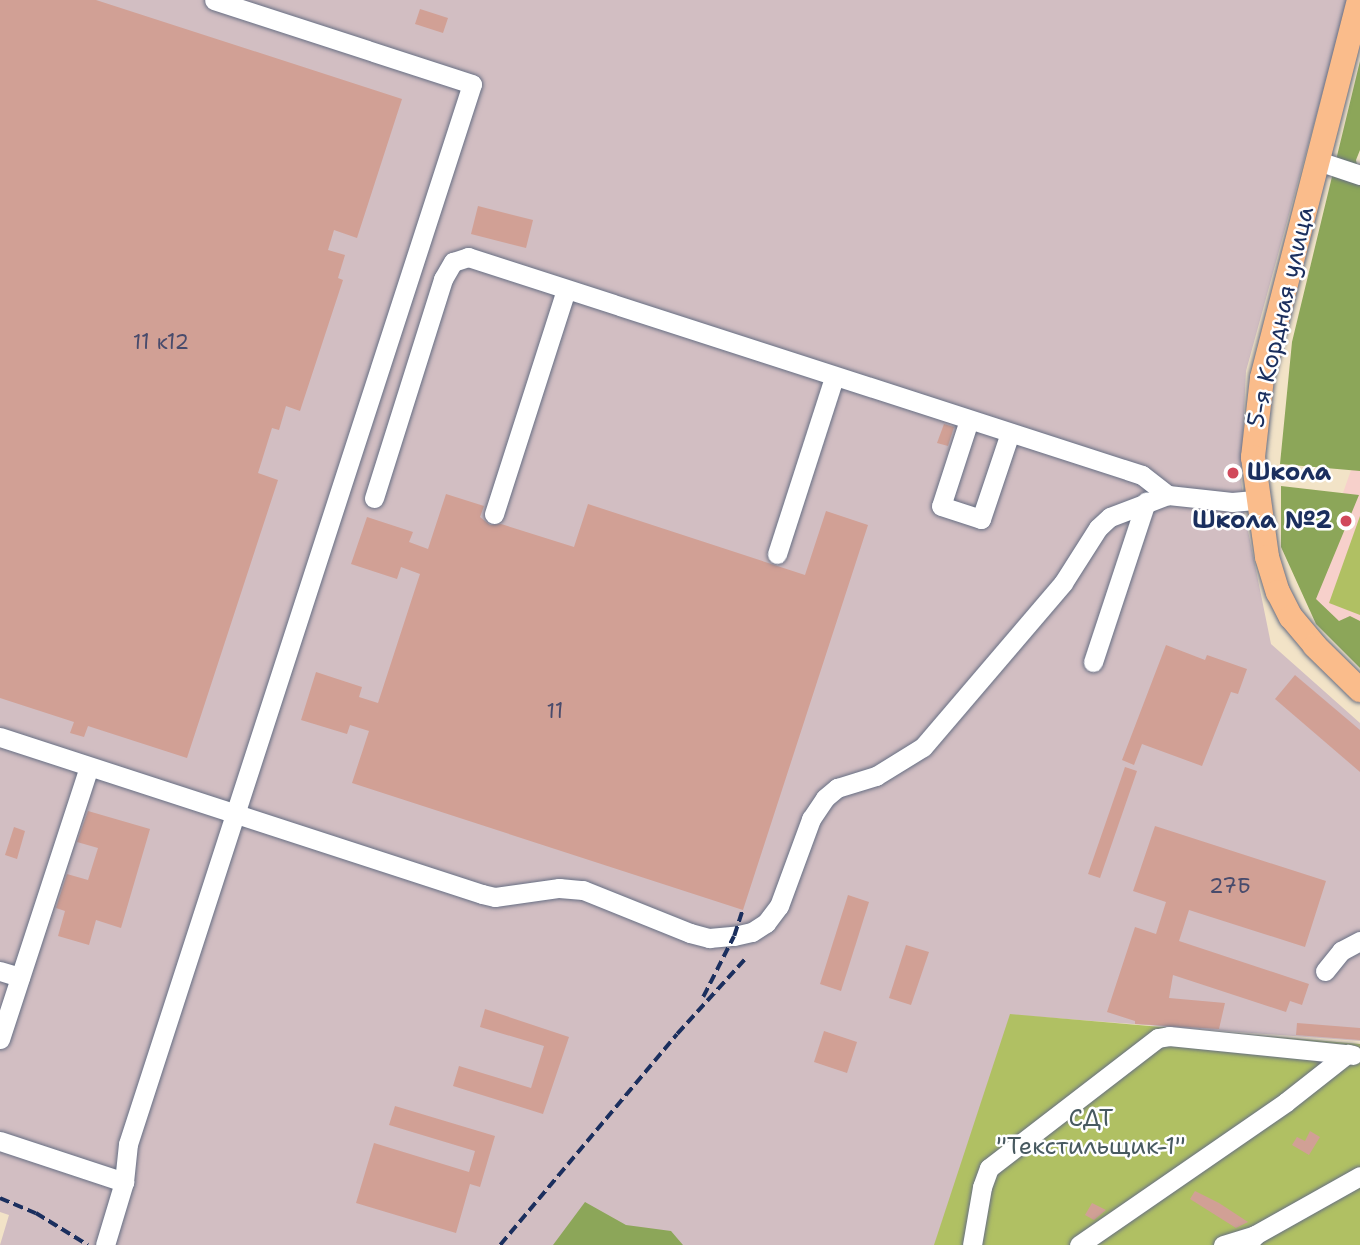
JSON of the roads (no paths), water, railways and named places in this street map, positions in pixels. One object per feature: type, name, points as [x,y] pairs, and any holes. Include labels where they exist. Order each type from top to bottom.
[{"type":"main road","name":"5-я Кордная улица","points":[[1359,0],[1262,378],[1253,457],[1256,500],[1267,557],[1278,592],[1292,617],[1315,646],[1360,690]]},
{"type":"lane","points":[[105,1245],[124,1182],[128,1144],[472,84],[215,0]]},
{"type":"lane","points":[[1318,161],[1360,175]]},
{"type":"lane","points":[[374,498],[443,279],[453,262],[468,257],[834,378],[1142,475],[1168,495]]},
{"type":"lane","points":[[494,514],[566,290]]},
{"type":"lane","points":[[777,554],[834,378]]},
{"type":"lane","points":[[969,420],[940,506],[981,520],[1010,433]]},
{"type":"lane","points":[[0,737],[488,896],[511,897],[559,888],[583,890],[709,938],[752,932],[766,923],[779,906],[811,819],[825,798],[837,788],[876,776],[923,747],[1063,583],[1098,528],[1120,512],[1168,495],[1232,502],[1256,500]]},
{"type":"lane","points":[[1093,663],[1146,502]]},
{"type":"lane","points":[[0,1039],[89,767]]},
{"type":"lane","points":[[1325,971],[1341,951],[1360,941]]},
{"type":"lane","points":[[0,971],[20,977]]},
{"type":"lane","points":[[972,1245],[982,1187],[989,1168],[1158,1038],[1169,1036],[1354,1055]]},
{"type":"lane","points":[[1079,1245],[1354,1055]]},
{"type":"lane","points":[[0,1141],[124,1182]]},
{"type":"lane","points":[[1223,1245],[1251,1240],[1360,1176]]},
{"type":"railway","points":[[703,997],[734,936],[742,911]]},
{"type":"railway","points":[[500,1245],[677,1034],[745,959]]},
{"type":"railway","points":[[0,1198],[36,1213],[88,1245]]},
{"type":"place","name":"Школа","points":[[1233,473]]},
{"type":"place","name":"Школа №2","points":[[1346,521]]},
{"type":"park label","name":"СДТ \"Текстильщик-1\"","points":[[1091,1133]]}]
